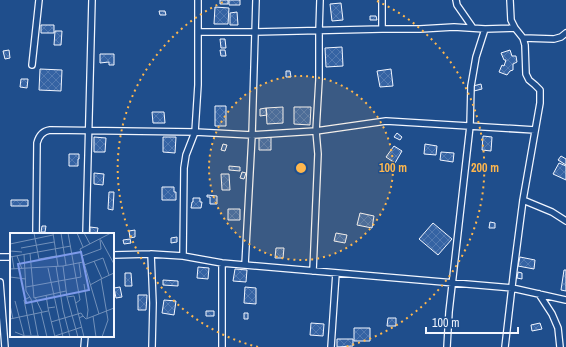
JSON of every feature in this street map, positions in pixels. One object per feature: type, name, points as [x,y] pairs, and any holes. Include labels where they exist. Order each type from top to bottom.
[{"type":"street","points":[[32,65],[39,0]]},
{"type":"street","points":[[86,233],[92,0]]},
{"type":"street","points":[[183,256],[184,168],[186,155],[195,132],[198,85],[198,0]]},
{"type":"street","points":[[245,265],[252,135],[256,0]]},
{"type":"street","points":[[313,271],[318,154],[316,131],[319,80],[320,0]]},
{"type":"street","points":[[382,0],[382,29]]},
{"type":"street","points":[[456,0],[457,5],[473,28]]},
{"type":"street","points":[[506,347],[523,200],[540,103],[540,90],[529,80],[526,74],[525,45],[523,38],[511,20],[510,0]]},
{"type":"street","points":[[198,32],[319,31],[454,27],[485,29],[515,28]]},
{"type":"street","points":[[448,347],[449,312],[470,126],[471,86],[476,57],[485,29]]},
{"type":"street","points":[[523,38],[554,39],[561,37],[566,33]]},
{"type":"street","points":[[36,233],[37,143],[43,132],[50,130],[195,132],[252,135],[316,131],[386,121],[535,130]]},
{"type":"street","points":[[523,200],[552,212],[566,221]]},
{"type":"street","points":[[151,254],[153,303],[152,347]]},
{"type":"street","points":[[114,255],[151,254],[183,256],[222,263],[336,274],[453,282],[512,288],[566,300]]},
{"type":"street","points":[[222,263],[222,347]]},
{"type":"street","points":[[331,347],[336,274]]},
{"type":"street","points":[[0,282],[5,347]]},
{"type":"street","points":[[539,294],[552,314],[558,328],[560,347]]},
{"type":"building","points":[[220,0],[228,0],[228,4],[220,4]]},
{"type":"building","points":[[229,0],[240,0],[240,5],[229,5]]},
{"type":"building","points":[[341,3],[343,20],[332,21],[330,4]]},
{"type":"building","points":[[215,7],[229,8],[228,24],[214,24]]},
{"type":"building","points":[[159,11],[165,11],[166,15],[160,15]]},
{"type":"building","points":[[237,12],[238,25],[230,25],[230,13]]},
{"type":"building","points":[[370,16],[376,16],[377,20],[370,20]]},
{"type":"building","points":[[41,25],[54,25],[54,33],[41,33]]},
{"type":"building","points":[[55,31],[62,31],[61,45],[54,45]]},
{"type":"building","points":[[220,39],[225,39],[226,48],[221,48]]},
{"type":"building","points":[[342,47],[343,66],[326,67],[325,48]]},
{"type":"building","points":[[9,50],[10,58],[5,59],[3,51]]},
{"type":"building","points":[[220,50],[225,50],[226,56],[221,56]]},
{"type":"building","points":[[510,50],[512,56],[516,56],[517,62],[513,64],[513,70],[507,75],[499,72],[502,65],[504,66],[506,60],[504,60],[501,53]]},
{"type":"building","points":[[100,54],[114,54],[114,65],[109,65],[109,62],[100,63]]},
{"type":"building","points":[[40,69],[62,70],[61,91],[39,90]]},
{"type":"building","points":[[391,69],[393,86],[380,87],[377,71]]},
{"type":"building","points":[[286,71],[290,71],[291,77],[286,77]]},
{"type":"building","points":[[21,79],[28,79],[27,88],[20,87]]},
{"type":"building","points":[[481,84],[482,89],[474,91],[473,86]]},
{"type":"building","points":[[215,106],[226,106],[226,126],[215,126]]},
{"type":"building","points":[[283,107],[283,123],[267,124],[266,108]]},
{"type":"building","points":[[294,107],[311,107],[310,125],[294,124]]},
{"type":"building","points":[[266,108],[267,115],[260,116],[260,109]]},
{"type":"building","points":[[152,112],[164,112],[165,123],[153,123]]},
{"type":"building","points":[[397,133],[402,137],[400,140],[394,137]]},
{"type":"building","points":[[259,136],[271,136],[271,150],[259,150]]},
{"type":"building","points":[[483,136],[492,137],[491,151],[482,150]]},
{"type":"building","points":[[94,137],[106,138],[105,152],[94,152]]},
{"type":"building","points":[[163,137],[176,137],[175,153],[163,152]]},
{"type":"building","points":[[223,144],[227,145],[225,151],[221,150]]},
{"type":"building","points":[[425,144],[437,146],[436,155],[424,154]]},
{"type":"building","points":[[394,146],[402,151],[395,163],[386,157]]},
{"type":"building","points":[[441,152],[454,153],[453,162],[440,160]]},
{"type":"building","points":[[69,154],[79,154],[78,166],[69,166]]},
{"type":"building","points":[[561,156],[566,159],[566,165],[558,160]]},
{"type":"building","points":[[559,163],[566,166],[566,180],[553,174]]},
{"type":"building","points":[[229,166],[240,167],[240,171],[229,170]]},
{"type":"building","points":[[242,172],[246,173],[244,179],[240,178]]},
{"type":"building","points":[[94,173],[104,174],[103,185],[94,184]]},
{"type":"building","points":[[221,174],[229,174],[230,190],[222,190]]},
{"type":"building","points":[[162,187],[174,187],[174,192],[176,192],[176,200],[162,200]]},
{"type":"building","points":[[109,192],[114,192],[113,210],[108,209]]},
{"type":"building","points":[[207,195],[217,196],[217,204],[210,204],[210,197],[207,197]]},
{"type":"building","points":[[193,198],[200,198],[200,202],[202,202],[201,208],[191,208]]},
{"type":"building","points":[[11,200],[28,200],[28,206],[11,206]]},
{"type":"building","points":[[228,209],[240,209],[240,220],[228,220]]},
{"type":"building","points":[[360,213],[374,216],[372,228],[357,225]]},
{"type":"building","points":[[490,222],[495,223],[495,228],[489,228]]},
{"type":"building","points":[[433,223],[452,239],[438,255],[419,239]]},
{"type":"building","points":[[42,226],[46,226],[45,232],[41,232]]},
{"type":"building","points":[[90,227],[98,228],[97,233],[90,233]]},
{"type":"building","points":[[135,230],[135,237],[130,238],[129,231]]},
{"type":"building","points":[[336,233],[347,235],[345,243],[334,241]]},
{"type":"building","points":[[177,237],[177,242],[171,243],[171,238]]},
{"type":"building","points":[[130,239],[131,243],[124,244],[123,240]]},
{"type":"building","points":[[276,248],[284,248],[283,258],[275,258]]},
{"type":"building","points":[[520,257],[535,260],[534,269],[518,266]]},
{"type":"building","points":[[198,267],[209,268],[208,279],[197,278]]},
{"type":"building","points":[[235,269],[247,270],[246,282],[233,281]]},
{"type":"building","points":[[564,270],[566,270],[566,291],[561,290]]},
{"type":"building","points":[[518,272],[522,273],[522,279],[517,278]]},
{"type":"building","points":[[125,273],[131,273],[132,286],[125,286]]},
{"type":"building","points":[[163,280],[178,281],[178,286],[163,285]]},
{"type":"building","points":[[120,287],[122,297],[116,298],[114,288]]},
{"type":"building","points":[[245,287],[256,288],[256,304],[244,303]]},
{"type":"building","points":[[138,295],[147,295],[146,310],[138,310]]},
{"type":"building","points":[[164,300],[176,301],[174,315],[162,313]]},
{"type":"building","points":[[206,311],[214,311],[214,316],[206,316]]},
{"type":"building","points":[[244,313],[248,313],[248,319],[244,319]]},
{"type":"building","points":[[388,318],[396,318],[396,326],[387,326]]},
{"type":"building","points":[[311,323],[324,324],[323,336],[310,335]]},
{"type":"building","points":[[540,323],[542,329],[532,331],[531,325]]},
{"type":"building","points":[[354,328],[370,328],[370,341],[354,341]]},
{"type":"building","points":[[337,339],[353,339],[353,346],[337,347]]}]
